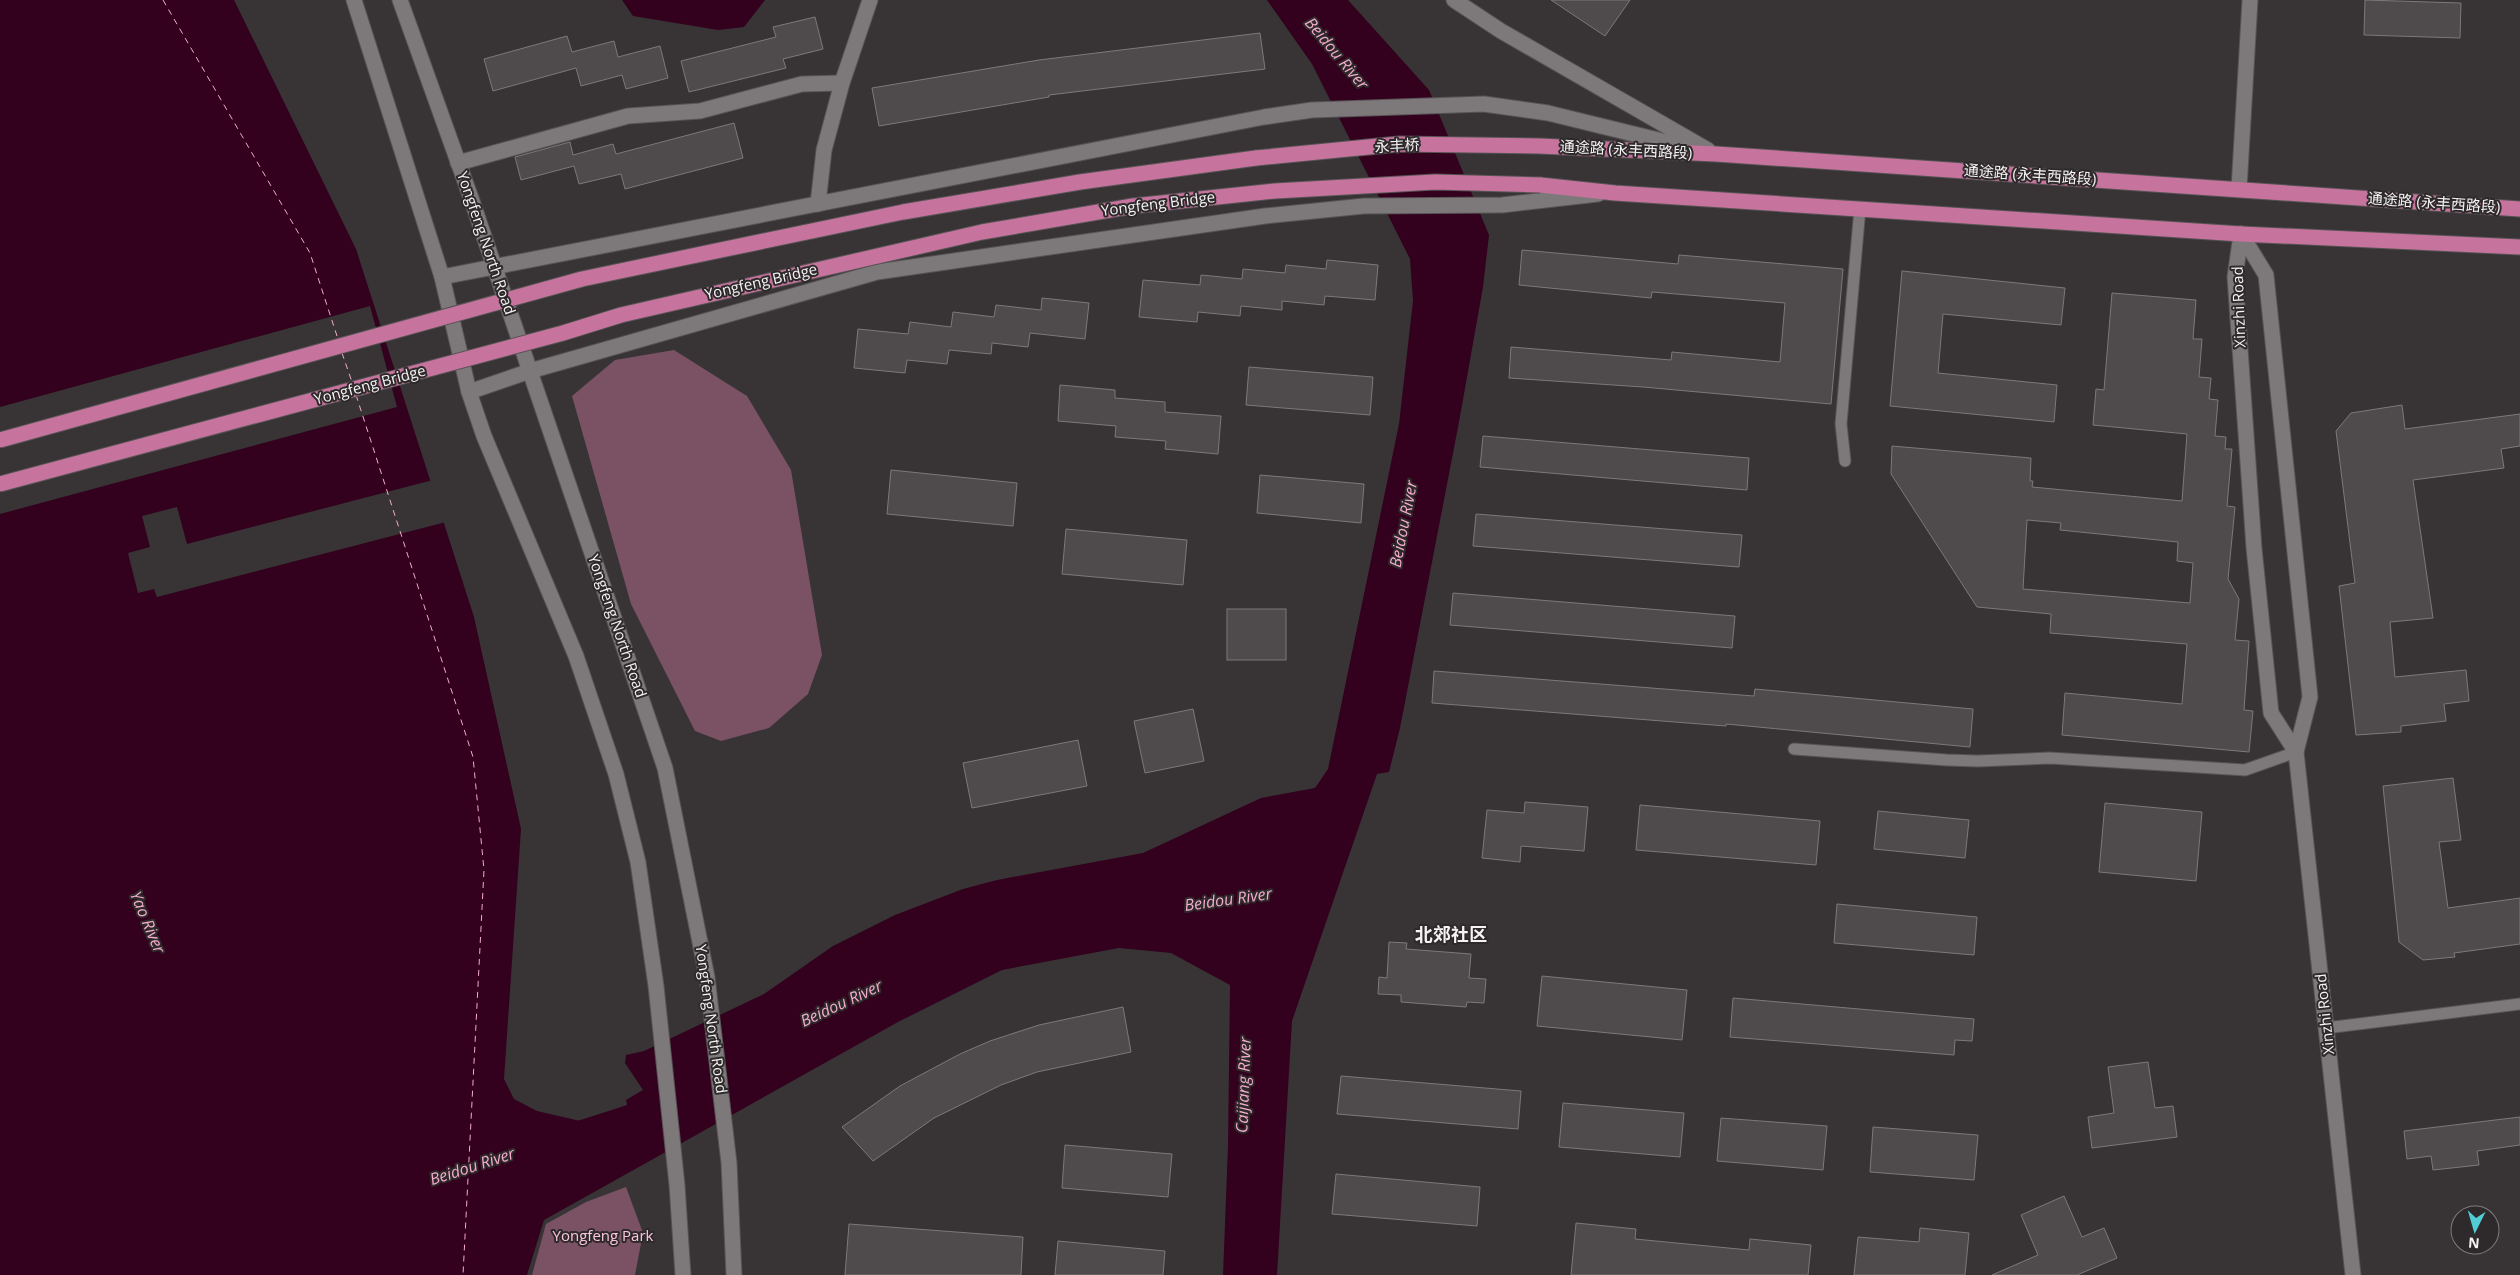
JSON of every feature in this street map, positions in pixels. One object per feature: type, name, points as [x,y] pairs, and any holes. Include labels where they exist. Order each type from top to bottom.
[{"type":"main road","points":[[354,0],[442,277],[469,392],[484,436],[576,656],[616,774],[638,862],[656,986],[678,1185],[683,1275]]},
{"type":"main road","name":"Yongfeng North Road","points":[[400,0],[530,371],[665,768],[707,977],[729,1163],[734,1275]]},
{"type":"main road","points":[[818,204],[824,150],[842,83],[870,0]]},
{"type":"main road","points":[[1454,0],[1510,36],[1716,154]]},
{"type":"main road","points":[[2239,189],[2250,0]]},
{"type":"main road","points":[[458,163],[628,116],[700,111],[802,84],[842,83]]},
{"type":"main road","points":[[442,277],[1264,117],[1312,110],[1484,104],[1548,113],[1716,154]]},
{"type":"main road","name":"通途路 (永丰西路段)","points":[[0,440],[582,280],[904,212],[1080,182],[1256,158],[1399,144],[1539,146],[1716,154],[2520,209]]},
{"type":"main road","name":"Yongfeng Bridge","points":[[0,484],[554,336],[620,315],[982,232],[1132,206],[1275,191],[1435,182],[1540,185],[1615,193]]},
{"type":"main road","points":[[469,392],[530,371],[877,272],[1265,216],[1364,206],[1502,205],[1615,193],[2241,234],[2520,247]]},
{"type":"main road","name":"Xinzhi Road","points":[[2241,234],[2235,276],[2254,548],[2271,713],[2296,752]]},
{"type":"main road","name":"Xinzhi Road","points":[[2241,234],[2266,275],[2310,697],[2296,752],[2353,1275]]},
{"type":"lane","points":[[1845,461],[1841,424],[1860,208]]},
{"type":"lane","points":[[1794,749],[1948,760],[1978,761],[2050,758],[2246,770],[2296,752]]},
{"type":"lane","points":[[2326,1028],[2520,1004]]},
{"type":"green space","points":[[674,350],[747,396],[791,470],[822,655],[808,694],[769,728],[721,741],[695,731],[631,604],[572,396],[615,360]]},
{"type":"green space","name":"Yongfeng Park","points":[[626,1187],[643,1233],[635,1275],[532,1275],[546,1224],[586,1202]]},
{"type":"water","points":[[0,0],[234,0],[356,249],[474,617],[521,829],[504,1079],[514,1099],[537,1111],[615,1129],[632,1125],[626,1100],[643,1090],[625,1063],[626,1055],[644,1051],[764,994],[833,946],[895,915],[963,889],[997,880],[1143,853],[1261,798],[1315,788],[1328,769],[1399,424],[1413,301],[1410,259],[1312,64],[1267,0],[1348,0],[1429,90],[1489,235],[1483,287],[1459,422],[1400,728],[1389,772],[1377,774],[1292,1021],[1277,1275],[1223,1275],[1228,1146],[1230,985],[1171,953],[1119,948],[1002,970],[898,1022],[544,1220],[527,1275],[0,1275]]},
{"type":"water","points":[[622,0],[765,0],[744,27],[718,30],[633,16]]},
{"type":"pier","points":[[370,306],[397,407],[0,514],[0,407]]},
{"type":"pier","points":[[433,480],[446,522],[157,597],[154,589],[138,593],[128,553],[150,547],[142,516],[177,507],[187,544]]},
{"type":"building","points":[[1551,0],[1630,0],[1605,36]]},
{"type":"building","points":[[2365,0],[2461,3],[2460,38],[2364,35]]},
{"type":"building","points":[[815,17],[823,49],[783,59],[786,68],[689,92],[681,61],[776,37],[773,27]]},
{"type":"building","points":[[1260,33],[1265,69],[1049,95],[1049,97],[879,126],[872,88],[1039,60]]},
{"type":"building","points":[[567,36],[572,52],[614,41],[618,57],[660,46],[668,78],[626,89],[622,75],[581,86],[576,68],[493,91],[484,59]]},
{"type":"building","points":[[734,123],[743,158],[625,189],[621,174],[579,184],[574,166],[521,180],[515,157],[570,142],[573,155],[613,144],[616,154]]},
{"type":"building","points":[[1522,250],[1678,264],[1679,255],[1843,269],[1831,404],[1643,387],[1509,378],[1511,347],[1671,360],[1672,352],[1780,362],[1785,303],[1652,292],[1651,298],[1519,285]]},
{"type":"building","points":[[1327,260],[1378,265],[1375,300],[1325,296],[1324,305],[1282,301],[1282,310],[1241,306],[1240,316],[1198,312],[1197,322],[1139,317],[1143,280],[1200,285],[1201,275],[1242,279],[1243,269],[1285,273],[1286,265],[1326,269]]},
{"type":"building","points":[[1902,271],[2065,288],[2061,325],[1943,314],[1938,373],[2057,385],[2054,422],[1890,406]]},
{"type":"building","points":[[2112,293],[2196,300],[2193,339],[2202,339],[2199,377],[2211,378],[2209,399],[2218,400],[2215,436],[2226,437],[2225,449],[2232,449],[2227,506],[2235,507],[2228,579],[2239,599],[2235,640],[2249,641],[2244,710],[2253,711],[2249,752],[2062,735],[2065,693],[2182,704],[2187,644],[2050,633],[2051,614],[1977,607],[1891,474],[1892,446],[2031,458],[2030,481],[2033,481],[2032,487],[2182,501],[2187,434],[2093,425],[2096,389],[2104,390]],"holes":[[[2027,520],[2061,523],[2060,530],[2178,542],[2177,561],[2193,563],[2190,603],[2023,589]]]},
{"type":"building","points":[[1042,298],[1089,303],[1085,339],[1030,333],[1028,347],[992,343],[991,354],[949,350],[947,364],[907,360],[905,373],[854,368],[858,329],[908,334],[910,322],[951,327],[953,312],[994,317],[996,305],[1041,310]]},
{"type":"building","points":[[1249,367],[1373,377],[1370,415],[1246,405]]},
{"type":"building","points":[[1060,385],[1115,390],[1115,398],[1165,402],[1165,412],[1221,416],[1218,454],[1165,449],[1166,441],[1115,437],[1116,426],[1058,421]]},
{"type":"building","points":[[2402,405],[2405,429],[2520,414],[2520,446],[2501,449],[2504,468],[2413,480],[2433,618],[2390,622],[2395,677],[2466,670],[2469,701],[2444,704],[2446,721],[2401,726],[2401,732],[2356,735],[2339,586],[2355,583],[2336,431],[2351,413]]},
{"type":"building","points":[[1483,436],[1749,458],[1747,490],[1480,467]]},
{"type":"building","points":[[891,470],[1017,483],[1013,526],[887,514]]},
{"type":"building","points":[[1260,475],[1364,484],[1361,523],[1257,513]]},
{"type":"building","points":[[1476,514],[1742,535],[1739,567],[1473,546]]},
{"type":"building","points":[[1066,529],[1187,540],[1183,585],[1062,574]]},
{"type":"building","points":[[1453,593],[1735,616],[1732,648],[1450,625]]},
{"type":"building","points":[[1227,609],[1286,609],[1286,660],[1227,660]]},
{"type":"building","points":[[1434,671],[1754,696],[1755,689],[1973,709],[1970,747],[1726,724],[1726,726],[1432,703]]},
{"type":"building","points":[[1193,709],[1204,761],[1145,773],[1134,721]]},
{"type":"building","points":[[1078,740],[1087,786],[972,808],[963,763]]},
{"type":"building","points":[[2453,778],[2461,840],[2439,842],[2448,908],[2520,898],[2520,944],[2454,953],[2455,957],[2423,960],[2399,942],[2383,786]]},
{"type":"building","points":[[1525,802],[1588,807],[1584,851],[1521,846],[1520,862],[1482,858],[1487,810],[1524,813]]},
{"type":"building","points":[[2105,803],[2202,812],[2196,881],[2099,872]]},
{"type":"building","points":[[1640,805],[1820,821],[1816,865],[1636,850]]},
{"type":"building","points":[[1878,811],[1969,820],[1965,858],[1874,849]]},
{"type":"building","points":[[1837,904],[1977,917],[1974,955],[1834,943]]},
{"type":"building","points":[[1389,942],[1407,943],[1406,949],[1471,954],[1469,978],[1486,979],[1484,1003],[1467,1002],[1466,1007],[1401,1002],[1401,995],[1378,994],[1379,977],[1387,978]]},
{"type":"building","points":[[1542,976],[1687,990],[1682,1040],[1537,1026]]},
{"type":"building","points":[[1733,998],[1974,1019],[1972,1041],[1955,1040],[1954,1055],[1730,1037]]},
{"type":"building","points":[[1123,1007],[1131,1052],[1037,1072],[1001,1085],[934,1118],[873,1161],[842,1127],[900,1086],[960,1054],[990,1041],[1039,1025]]},
{"type":"building","points":[[2148,1062],[2155,1108],[2173,1106],[2177,1137],[2092,1148],[2088,1117],[2114,1113],[2108,1067]]},
{"type":"building","points":[[1341,1076],[1521,1091],[1518,1129],[1337,1114]]},
{"type":"building","points":[[1563,1103],[1684,1113],[1680,1157],[1559,1147]]},
{"type":"building","points":[[2520,1117],[2520,1145],[2477,1151],[2479,1165],[2433,1170],[2431,1156],[2407,1159],[2404,1131]]},
{"type":"building","points":[[1721,1118],[1827,1126],[1823,1170],[1717,1161]]},
{"type":"building","points":[[1873,1127],[1978,1135],[1974,1180],[1870,1172]]},
{"type":"building","points":[[1065,1145],[1172,1154],[1168,1197],[1062,1188]]},
{"type":"building","points":[[1336,1174],[1480,1187],[1477,1226],[1332,1214]]},
{"type":"building","points":[[2064,1196],[2082,1237],[2104,1228],[2117,1258],[2077,1275],[1992,1275],[2038,1255],[2021,1215]]},
{"type":"building","points":[[1576,1223],[1636,1229],[1635,1239],[1749,1250],[1750,1239],[1811,1245],[1808,1275],[1571,1275]]},
{"type":"building","points":[[849,1224],[1023,1237],[1021,1275],[845,1275]]},
{"type":"building","points":[[1920,1228],[1969,1233],[1965,1275],[1854,1275],[1858,1237],[1919,1242]]},
{"type":"building","points":[[1058,1241],[1165,1251],[1163,1275],[1055,1275]]},
{"type":"waterway","name":"Beidou River","points":[[570,1135],[629,1116],[656,1101]]},
{"type":"ferry route","points":[[163,0],[310,253],[338,339]]},
{"type":"ferry route","points":[[342,353],[352,382]]},
{"type":"ferry route","points":[[356,395],[473,757],[484,870],[463,1275]]},
{"type":"district","name":"北郊社区","points":[[1451,935]]},
{"type":"water label","name":"Yao River","points":[[148,922]]},
{"type":"water label","name":"Caijiang River","points":[[1243,1085]]}]
